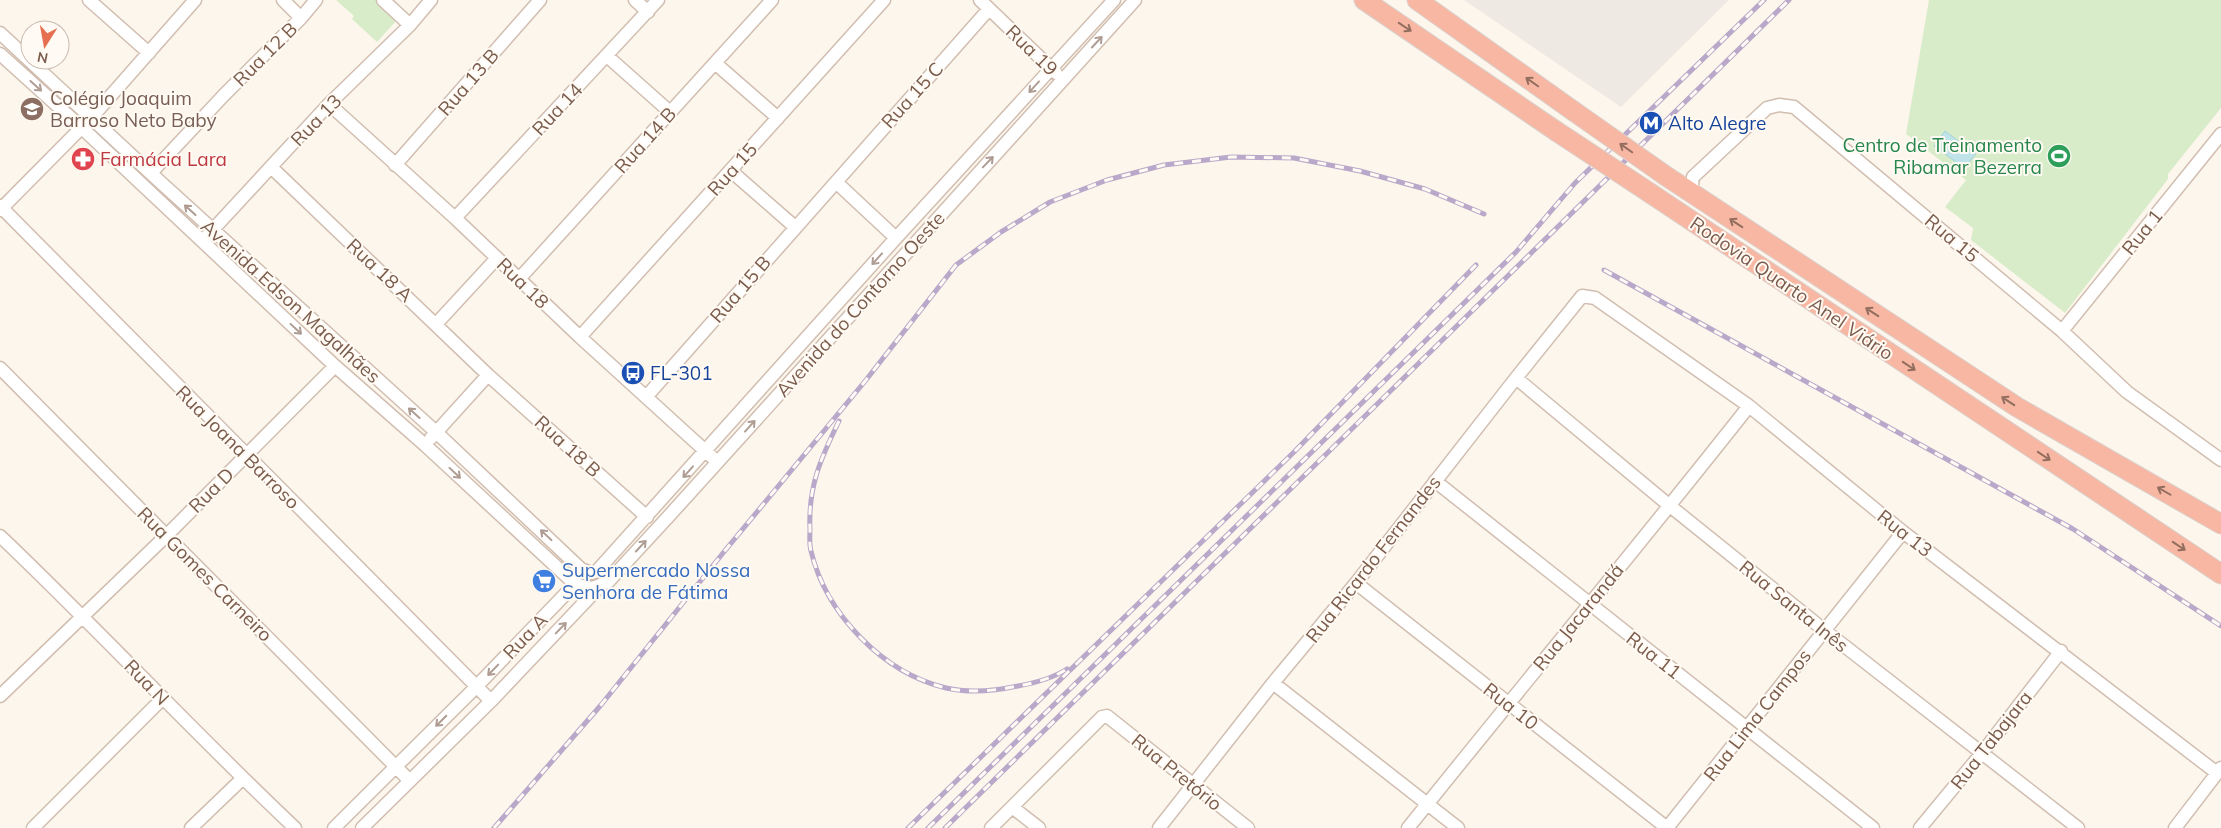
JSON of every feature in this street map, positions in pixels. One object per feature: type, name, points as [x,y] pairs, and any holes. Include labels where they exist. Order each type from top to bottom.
[{"type":"highway","name":"Rodovia Quarto Anel Viário","points":[[1364,0],[1556,131],[2221,574]]},
{"type":"highway","name":"Rodovia Quarto Anel Viário","points":[[1417,0],[1666,176],[2017,408],[2221,524]]},
{"type":"street","points":[[89,0],[149,53]]},
{"type":"street","points":[[1,208],[82,128],[195,0]]},
{"type":"street","points":[[283,0],[301,18]]},
{"type":"street","name":"Rua 12 B","points":[[133,176],[148,170],[301,18],[316,0]]},
{"type":"street","points":[[383,0],[410,25]]},
{"type":"street","name":"Rua 13","points":[[202,241],[330,104],[410,25],[431,0]]},
{"type":"street","name":"Rua 13 B","points":[[395,165],[540,0]]},
{"type":"street","points":[[635,0],[648,12]]},
{"type":"street","name":"Rua 14","points":[[455,218],[658,0]]},
{"type":"street","name":"Rua 14 B","points":[[519,279],[772,0]]},
{"type":"street","name":"Rua 15","points":[[580,337],[884,0]]},
{"type":"street","name":"Avenida do Contorno Oeste","points":[[362,828],[491,701],[601,585],[608,582],[1135,0]]},
{"type":"street","points":[[1110,2],[1121,16]]},
{"type":"street","name":"Avenida do Contorno Oeste","points":[[582,569],[588,572],[596,572],[1110,2]]},
{"type":"street","name":"Rua 19","points":[[985,4],[1062,79]]},
{"type":"street","name":"Rua 15 C","points":[[836,182],[985,4]]},
{"type":"street","name":"Avenida Edson Magalhães","points":[[0,33],[213,230],[436,432],[582,569]]},
{"type":"street","name":"Avenida Edson Magalhães","points":[[0,54],[82,128],[335,366],[425,445],[575,584]]},
{"type":"street","points":[[607,56],[670,112]]},
{"type":"street","points":[[715,63],[778,118]]},
{"type":"street","name":"Rua 18","points":[[330,104],[717,462]]},
{"type":"street","name":"Rua 15","points":[[1691,193],[1693,177],[1767,108],[1779,105],[1794,107],[2062,331],[2126,392],[2221,460]]},
{"type":"street","name":"Rua 1","points":[[2062,331],[2221,134]]},
{"type":"street","name":"Rua 18 A","points":[[271,166],[437,323],[488,375]]},
{"type":"street","points":[[730,171],[795,227]]},
{"type":"street","points":[[955,174],[966,185]]},
{"type":"street","points":[[836,182],[896,238]]},
{"type":"street","name":"Rua 15 B","points":[[646,397],[836,182]]},
{"type":"street","points":[[934,196],[947,207]]},
{"type":"street","name":"Rua Joana Barroso","points":[[1,208],[491,701]]},
{"type":"street","points":[[437,323],[497,258]]},
{"type":"street","name":"Rua Ricardo Fernandes","points":[[1159,828],[1273,683],[1356,583],[1582,296],[1590,296]]},
{"type":"street","name":"Rua 13","points":[[1590,296],[1748,406],[1903,532],[2219,771]]},
{"type":"street","points":[[815,328],[828,340]]},
{"type":"street","points":[[797,349],[810,360]]},
{"type":"street","name":"Rua D","points":[[0,696],[167,536],[335,366]]},
{"type":"street","name":"Rua Gomes Carneiro","points":[[0,368],[410,781]]},
{"type":"street","points":[[425,445],[488,375]]},
{"type":"street","name":"Rua 18 B","points":[[488,375],[647,517]]},
{"type":"street","name":"Rua Santa Inês","points":[[1516,378],[1670,506],[1824,630],[2078,828]]},
{"type":"street","name":"Rua Jacarandá","points":[[1408,828],[1588,604],[1670,506],[1748,406]]},
{"type":"street","name":"Rua 11","points":[[1435,481],[1873,828]]},
{"type":"street","name":"Rua Lima Campos","points":[[1667,828],[1903,532]]},
{"type":"street","name":"Rua N","points":[[0,536],[83,615],[242,779],[295,828]]},
{"type":"street","name":"Rua 10","points":[[1356,583],[1667,828]]},
{"type":"street","points":[[575,584],[587,588],[601,585]]},
{"type":"street","name":"Rua A","points":[[334,828],[476,687],[575,584]]},
{"type":"street","points":[[525,636],[539,650]]},
{"type":"street","name":"Rua Tabajara","points":[[1920,828],[1982,753],[2060,651]]},
{"type":"street","points":[[506,656],[520,670]]},
{"type":"street","points":[[1273,683],[1458,828]]},
{"type":"street","points":[[33,828],[163,698]]},
{"type":"street","name":"Rua Pretório","points":[[1012,807],[1102,717],[1107,716],[1248,828]]},
{"type":"street","points":[[2175,828],[2219,771]]},
{"type":"street","points":[[191,828],[242,779]]},
{"type":"street","points":[[991,828],[1012,807],[1039,828]]},
{"type":"shaded area","points":[[1464,0],[1729,0],[1621,107]]},
{"type":"green space","points":[[336,0],[378,0],[398,19],[377,42],[352,19],[354,16]]},
{"type":"green space","name":"Centro de Treinamento Ribamar Bezerra","points":[[1929,0],[2221,0],[2221,108],[2168,174],[2168,179],[2065,313],[1971,240],[1973,228],[1945,207],[1966,180],[1906,134]]},
{"type":"water","points":[[1945,131],[1976,154],[1964,168],[1934,146]]},
{"type":"railway","points":[[928,828],[1516,252],[1575,183],[1764,0]]},
{"type":"railway","points":[[945,828],[1789,0]]},
{"type":"railway","points":[[494,828],[601,705],[723,553],[866,380],[956,265],[1001,232],[1050,202],[1107,180],[1164,165],[1231,157],[1294,158],[1360,171],[1425,189],[1484,214]]},
{"type":"railway","points":[[908,828],[1294,452],[1476,265]]},
{"type":"railway","points":[[1604,270],[2073,529],[2221,626]]},
{"type":"railway","points":[[839,421],[817,473],[811,499],[810,546],[819,574],[830,597],[860,637],[880,655],[900,669],[923,680],[954,690],[982,691],[1009,688],[1044,680],[1067,669]]},
{"type":"place","name":"Colégio Joaquim Barroso Neto Baby","points":[[32,109]]},
{"type":"place","name":"Alto Alegre","points":[[1651,123]]},
{"type":"place","name":"Centro de Treinamento Ribamar Bezerra","points":[[2059,156]]},
{"type":"place","name":"Farmácia Lara","points":[[83,159]]},
{"type":"place","name":"FL-301","points":[[633,373]]},
{"type":"place","name":"Supermercado Nossa Senhora de Fátima","points":[[544,581]]}]
